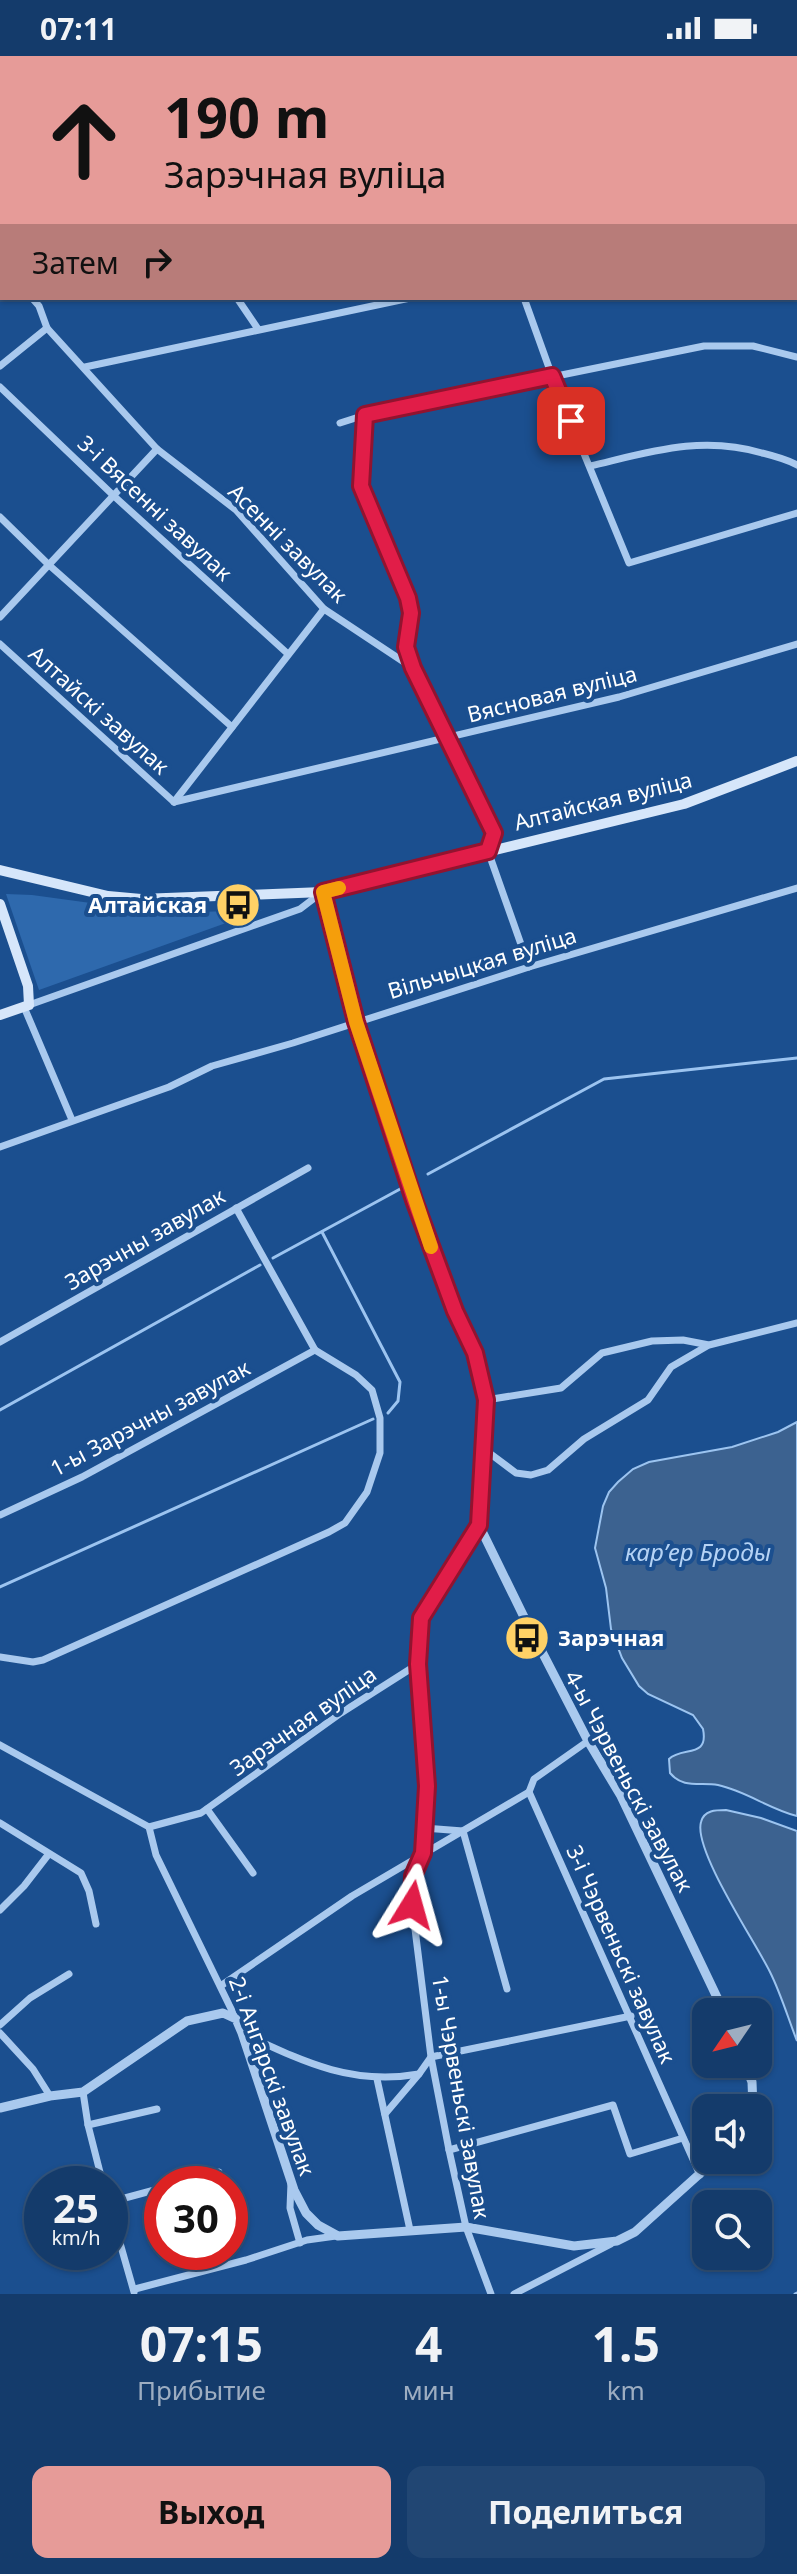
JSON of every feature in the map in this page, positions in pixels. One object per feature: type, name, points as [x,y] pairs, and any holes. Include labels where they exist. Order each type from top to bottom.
[{"type":"main road","name":"Алтайская вуліца","points":[[0,870],[108,896],[141,899],[323,892],[684,804],[797,761]]},
{"type":"main road","points":[[0,904],[28,986],[27,1006]]},
{"type":"main road","name":"Алтайская вуліца","points":[[0,1015],[27,1006]]},
{"type":"street","name":"Асенні завулак","points":[[34,300],[47,328],[157,449],[236,510],[324,609],[413,668]]},
{"type":"street","points":[[238,300],[258,329]]},
{"type":"street","points":[[357,300],[363,308]]},
{"type":"street","points":[[85,367],[401,300]]},
{"type":"street","points":[[525,300],[552,376],[629,563],[797,513]]},
{"type":"street","points":[[0,366],[47,328]]},
{"type":"street","points":[[340,423],[365,415],[704,346],[753,346],[797,357]]},
{"type":"street","name":"3-і Вясенні завулак","points":[[0,387],[115,497],[288,654]]},
{"type":"street","points":[[365,415],[361,486],[408,598],[411,613],[406,647],[413,668],[494,833],[488,851],[529,967]]},
{"type":"street","points":[[590,466],[683,445],[718,444],[754,450],[797,465]]},
{"type":"street","points":[[0,617],[157,449]]},
{"type":"street","points":[[0,517],[49,565],[232,727]]},
{"type":"street","points":[[174,802],[324,609]]},
{"type":"street","name":"Алтайскі завулак","points":[[0,644],[174,802]]},
{"type":"street","name":"Вясновая вуліца","points":[[174,802],[619,697],[797,644]]},
{"type":"street","name":"Вільчыцкая вуліца","points":[[0,1147],[169,1087],[212,1066],[529,967],[797,888]]},
{"type":"street","points":[[323,892],[356,1022],[414,1200],[455,1311],[475,1353],[486,1400],[479,1525],[421,1618],[418,1664]]},
{"type":"street","name":"Алтайская вуліца","points":[[27,1006],[300,909],[323,892]]},
{"type":"street","points":[[27,1006],[72,1120]]},
{"type":"street","name":"Зарэчны завулак","points":[[0,1342],[308,1168]]},
{"type":"street","points":[[0,1657],[33,1662],[43,1660],[345,1523],[367,1492],[380,1453],[380,1418],[372,1390],[356,1375],[315,1350],[236,1208]]},
{"type":"street","points":[[484,1449],[516,1473],[531,1475],[548,1470],[584,1439],[648,1400],[671,1367],[688,1355],[709,1345],[797,1323]]},
{"type":"street","points":[[486,1400],[561,1388],[602,1353],[652,1341],[683,1340],[709,1345]]},
{"type":"street","name":"1-ы Зарэчны завулак","points":[[0,1515],[82,1477],[315,1350]]},
{"type":"street","name":"4-ы Чэрвеньскі завулак","points":[[479,1525],[588,1741],[621,1796],[717,1998]]},
{"type":"street","name":"Зарэчная вуліца","points":[[149,1827],[201,1813],[341,1713],[418,1664]]},
{"type":"street","name":"1-ы Чэрвеньскі завулак","points":[[418,1664],[427,1786],[423,1853],[413,1876],[412,1905],[431,2057],[449,2150],[466,2227],[491,2294]]},
{"type":"street","points":[[222,1985],[292,1935],[423,1853],[529,1792],[534,1779],[588,1741]]},
{"type":"street","points":[[0,1745],[149,1827]]},
{"type":"street","name":"3-і Чэрвеньскі завулак","points":[[529,1792],[700,2175]]},
{"type":"street","points":[[207,1809],[253,1873]]},
{"type":"street","points":[[0,1823],[81,1873],[87,1884],[96,1924]]},
{"type":"street","name":"2-і Ангарскі завулак","points":[[149,1827],[156,1855],[222,1985],[242,2033],[291,2183],[306,2213],[318,2225],[338,2236]]},
{"type":"street","points":[[424,1828],[463,1831]]},
{"type":"street","points":[[463,1831],[507,1989]]},
{"type":"street","points":[[0,1910],[48,1855]]},
{"type":"street","points":[[0,2025],[30,1998],[69,1974]]},
{"type":"street","points":[[0,2108],[83,2092],[187,2021],[223,2013],[236,2019]]},
{"type":"street","points":[[385,2114],[431,2057],[631,2016]]},
{"type":"street","points":[[0,2033],[33,2069],[50,2096]]},
{"type":"street","points":[[242,2033],[306,2063],[377,2079],[419,2074]]},
{"type":"street","points":[[377,2079],[410,2230]]},
{"type":"street","points":[[83,2092],[98,2166]]},
{"type":"street","points":[[449,2150],[613,2105],[630,2154],[683,2138]]},
{"type":"street","points":[[88,2125],[157,2109]]},
{"type":"street","points":[[514,2294],[635,2232],[700,2175]]},
{"type":"street","points":[[291,2183],[290,2208],[300,2243]]},
{"type":"street","points":[[128,2270],[134,2292],[300,2243],[338,2236],[367,2236],[410,2230],[466,2227],[574,2246],[617,2241]]},
{"type":"shaded area","points":[[6,894],[164,913],[262,910],[39,990]]},
{"type":"water","name":"карʼер Броды","points":[[797,1422],[797,1816],[728,1788],[686,1783],[670,1773],[669,1759],[702,1745],[703,1729],[693,1715],[648,1694],[639,1686],[622,1658],[611,1629],[606,1588],[595,1548],[603,1506],[609,1492],[633,1469],[649,1462],[732,1447],[778,1432]]},
{"type":"water","points":[[726,1810],[797,1831],[797,2041],[770,1972],[706,1853],[701,1822],[711,1812]]},
{"type":"waterway","points":[[428,1174],[604,1079],[797,1058]]},
{"type":"waterway","points":[[273,1258],[402,1188]]},
{"type":"waterway","points":[[322,1232],[400,1382],[398,1401],[388,1413]]},
{"type":"waterway","points":[[0,1410],[260,1265]]},
{"type":"waterway","points":[[0,1587],[373,1419]]},
{"type":"slow traffic","points":[[339,888],[323,892],[356,1022],[431,1247]]},
{"type":"place","name":"Алтайская","points":[[238,905]]},
{"type":"place","name":"Зарэчная","points":[[527,1638]]},
{"type":"route","points":[[412,1905],[413,1876],[423,1853],[427,1786],[418,1664],[421,1618],[479,1525],[486,1400],[475,1353],[455,1311],[414,1200],[356,1022],[323,892],[488,851],[494,833],[413,668],[406,647],[411,613],[408,598],[361,486],[365,415],[552,376],[571,421]]}]
